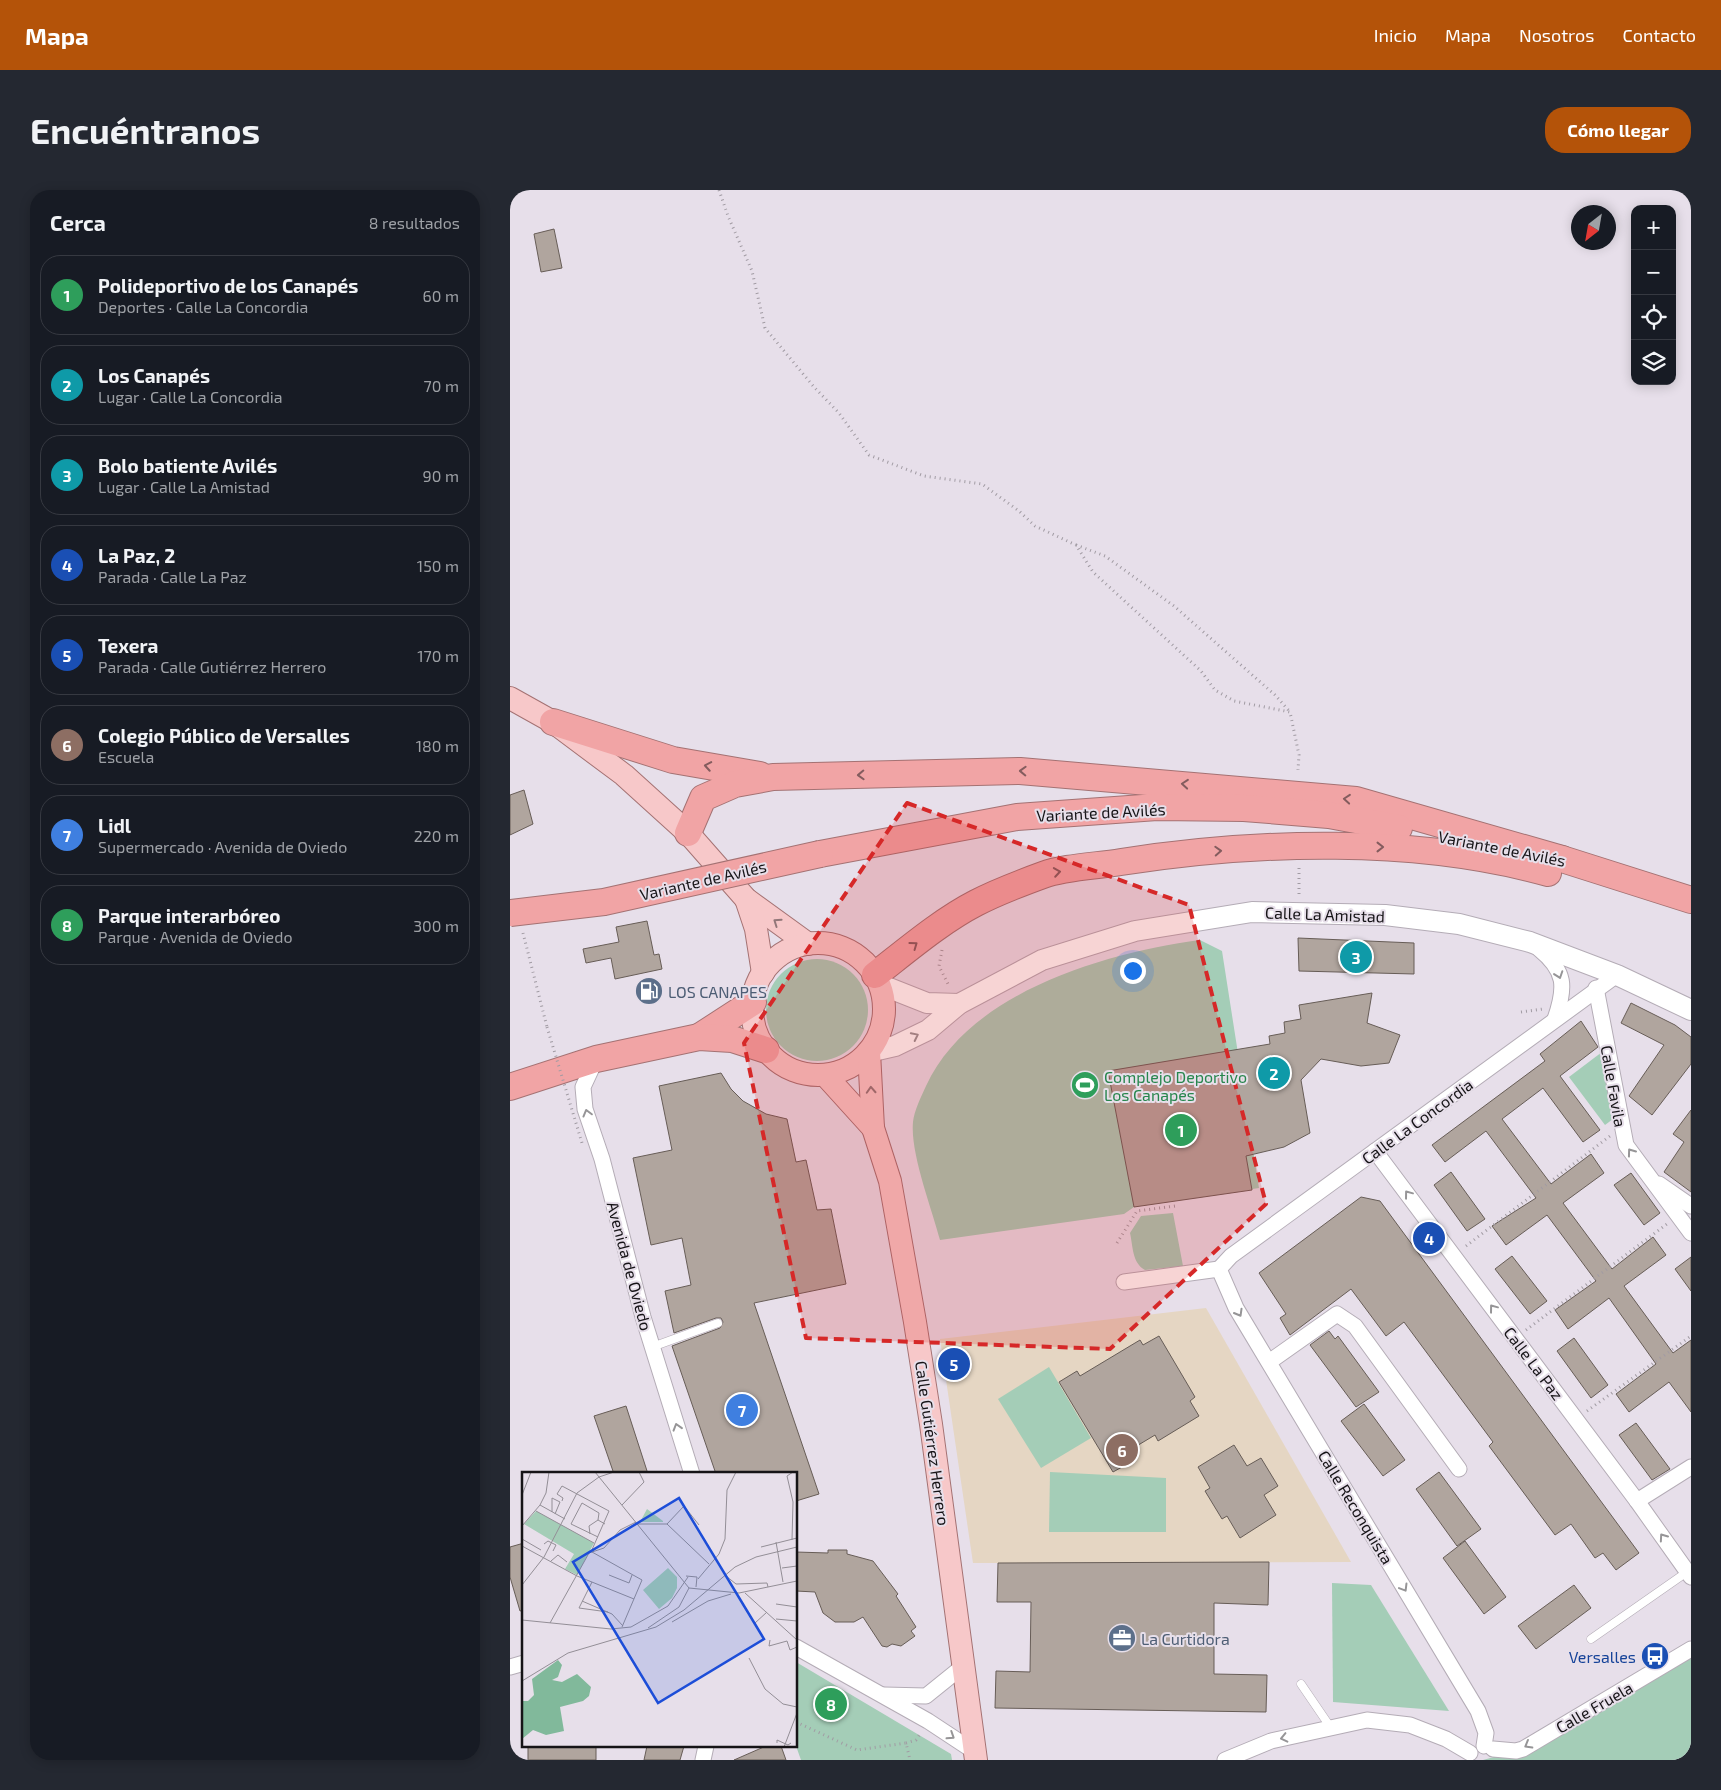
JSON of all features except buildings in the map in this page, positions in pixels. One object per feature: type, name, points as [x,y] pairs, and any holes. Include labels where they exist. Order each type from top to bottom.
[{"type":"highway","points":[[553,722],[673,760],[774,777]]},
{"type":"highway","points":[[688,833],[703,798],[735,784],[774,777],[1020,771],[1356,800],[1562,859]]},
{"type":"highway","name":"Variante de Avilés","points":[[516,922],[820,854],[1017,817],[1157,807],[1244,808],[1330,815],[1562,859],[1691,900]]},
{"type":"highway","points":[[877,979],[912,946],[976,903],[1045,874],[1181,852],[1291,847],[1395,847],[1519,865],[1691,914]]},
{"type":"highway","points":[[699,1037],[753,1002]]},
{"type":"highway","points":[[510,1086],[596,1059],[699,1037],[732,1039],[766,1050]]},
{"type":"main road","points":[[510,698],[553,722],[624,774],[688,833],[746,899],[808,944]]},
{"type":"main road","points":[[746,899],[756,929],[763,973]]},
{"type":"main road","name":"Calle La Amistad","points":[[869,1052],[895,1046],[928,1030],[959,1004],[1042,960],[1135,931],[1252,912],[1384,915],[1459,924],[1530,942],[1617,975],[1691,1010]]},
{"type":"main road","points":[[808,944],[832,944],[845,948],[862,960],[877,979],[884,1006],[882,1028],[869,1052],[845,1070],[825,1075],[804,1074],[785,1066],[766,1050],[754,1024],[753,1002],[756,988],[763,973],[774,960],[788,951],[808,944]]},
{"type":"main road","name":"Calle La Amistad","points":[[877,979],[927,1003],[959,1004]]},
{"type":"main road","points":[[869,1052],[873,1128]]},
{"type":"main road","points":[[825,1075],[873,1128]]},
{"type":"main road","name":"Calle Gutiérrez Herrero","points":[[873,1128],[890,1181],[915,1322],[931,1424],[975,1756]]},
{"type":"street","points":[[1530,942],[1553,961],[1561,976],[1562,1000],[1555,1019]]},
{"type":"street","name":"Calle La Concordia","points":[[1219,1269],[1232,1256],[1596,988],[1617,975]]},
{"type":"street","name":"Calle Favila","points":[[1596,988],[1626,1145],[1691,1233]]},
{"type":"street","name":"Avenida de Oviedo","points":[[596,1059],[583,1087],[585,1109],[602,1159],[652,1347],[691,1472]]},
{"type":"street","name":"Calle La Paz","points":[[1375,1151],[1638,1501],[1689,1575]]},
{"type":"street","name":"Calle Favila","points":[[1649,1177],[1691,1206]]},
{"type":"street","points":[[1124,1282],[1219,1269]]},
{"type":"street","name":"Calle Reconquista","points":[[1219,1269],[1236,1308],[1478,1711],[1486,1733],[1483,1754]]},
{"type":"street","points":[[1269,1362],[1337,1314],[1355,1326],[1459,1469]]},
{"type":"street","points":[[1638,1501],[1691,1467]]},
{"type":"street","points":[[798,1647],[928,1721],[975,1756]]},
{"type":"street","name":"Calle Fruela","points":[[1483,1754],[1516,1751],[1523,1748],[1691,1650]]},
{"type":"street","points":[[882,1695],[926,1696],[962,1667]]},
{"type":"street","points":[[1225,1760],[1271,1741],[1367,1720],[1410,1725],[1483,1754]]},
{"type":"lane","points":[[652,1347],[718,1324]]},
{"type":"lane","points":[[1591,1639],[1689,1575]]},
{"type":"lane","points":[[1300,1684],[1331,1728]]},
{"type":"path","points":[[719,190],[752,271],[765,328],[814,387],[839,413],[870,455],[924,476],[982,484],[1019,511],[1035,526],[1105,556],[1174,606],[1275,695],[1290,712],[1299,755],[1298,770]]},
{"type":"path","points":[[1076,545],[1093,572],[1201,671],[1215,690],[1234,701],[1290,712]]},
{"type":"path","points":[[1298,913],[1299,865]]},
{"type":"path","points":[[516,922],[582,1143]]},
{"type":"path","points":[[943,948],[938,966],[959,1004]]},
{"type":"path","points":[[1453,1255],[1622,1127]]},
{"type":"path","points":[[1117,1243],[1137,1211],[1176,1206]]},
{"type":"path","points":[[1515,1338],[1678,1215]]},
{"type":"path","points":[[1576,1419],[1691,1336]]},
{"type":"path","points":[[798,1723],[857,1750],[906,1743],[910,1760]]},
{"type":"highlighted area","points":[[907,803],[1189,905],[1266,1204],[1110,1349],[806,1338],[744,1043]]},
{"type":"shaded area","points":[[1206,1308],[1351,1562],[973,1563],[940,1339]]},
{"type":"green space","name":"Complejo Deportivo Los Canapés","points":[[1200,940],[1222,951],[1259,1188],[1134,1207],[1124,1214],[940,1240],[918,1165],[913,1135],[913,1122],[916,1109],[926,1086],[946,1053],[974,1025],[1007,1002],[1044,983],[1083,967],[1123,955]]},
{"type":"green space","points":[[817,959],[837,963],[853,974],[864,990],[868,1010],[864,1030],[853,1046],[837,1057],[817,1061],[797,1057],[781,1046],[770,1030],[766,1010],[770,990],[781,974],[797,963]]},
{"type":"green space","points":[[1602,1052],[1613,1119],[1605,1125],[1569,1077]]},
{"type":"green space","points":[[1173,1213],[1183,1266],[1145,1270],[1135,1259],[1130,1233],[1141,1216]]},
{"type":"green space","points":[[1049,1367],[1091,1438],[1041,1468],[998,1399]]},
{"type":"green space","points":[[1050,1472],[1166,1478],[1166,1532],[1049,1532]]},
{"type":"green space","points":[[1332,1583],[1371,1585],[1449,1711],[1333,1702]]},
{"type":"green space","points":[[1691,1649],[1691,1760],[1483,1760],[1516,1751]]},
{"type":"green space","points":[[798,1663],[951,1754],[952,1760],[801,1760],[797,1748]]},
{"type":"place","name":"Bolo batiente Avilés","points":[[1356,957]]},
{"type":"place","name":"LOS CANAPES","points":[[649,991]]},
{"type":"place","name":"Los Canapés","points":[[1274,1073]]},
{"type":"place","name":"Complejo Deportivo Los Canapés","points":[[1085,1085]]},
{"type":"place","name":"Polideportivo de los Canapés","points":[[1181,1130]]},
{"type":"place","name":"La Paz, 2","points":[[1429,1238]]},
{"type":"place","name":"Texera","points":[[954,1364]]},
{"type":"place","name":"Lidl","points":[[742,1410]]},
{"type":"place","name":"Colegio Público de Versalles","points":[[1122,1450]]},
{"type":"place","name":"La Curtidora","points":[[1122,1638]]},
{"type":"place","name":"Versalles","points":[[1655,1656]]},
{"type":"place","name":"Parque interarbóreo","points":[[831,1704]]}]
